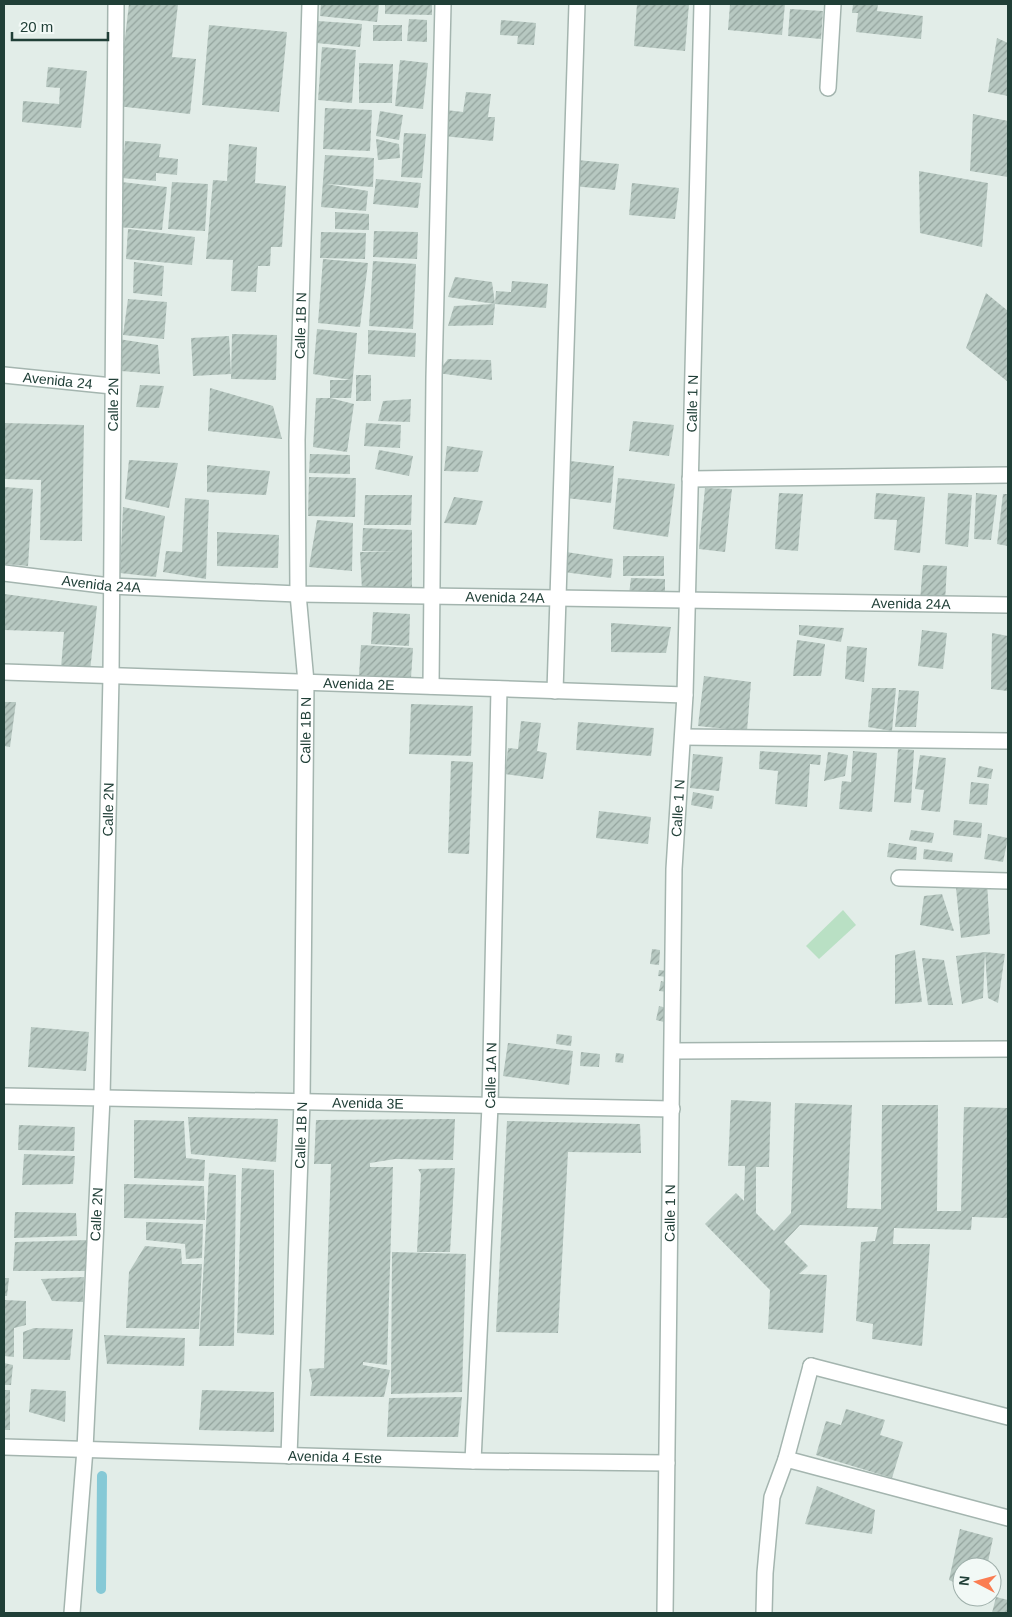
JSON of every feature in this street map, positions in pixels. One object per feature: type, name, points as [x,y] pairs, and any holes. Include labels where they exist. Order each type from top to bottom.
[{"type":"street","name":"Calle 2N","points":[[72,1613],[85,1449],[102,1098],[111,676],[110,586],[116,4]]},
{"type":"street","name":"Calle 1B N","points":[[289,1456],[302,1102],[306,682],[298,594],[297,440],[310,4]]},
{"type":"street","points":[[431,686],[434,378],[443,4]]},
{"type":"street","points":[[555,691],[576,4]]},
{"type":"street","name":"Calle 1 N","points":[[665,1613],[674,869],[685,695],[702,4]]},
{"type":"street","points":[[828,88],[833,4]]},
{"type":"street","name":"Avenida 24","points":[[4,376],[112,386]]},
{"type":"street","points":[[690,479],[1008,475]]},
{"type":"street","name":"Avenida 24A","points":[[4,573],[110,586],[298,594],[1008,605]]},
{"type":"street","name":"Avenida 2E","points":[[4,672],[685,695]]},
{"type":"street","name":"Calle 1A N","points":[[473,1461],[490,1106],[499,689]]},
{"type":"street","points":[[683,737],[1008,741]]},
{"type":"street","points":[[899,878],[1008,881]]},
{"type":"street","points":[[673,1051],[1008,1049]]},
{"type":"street","name":"Avenida 3E","points":[[4,1096],[672,1110]]},
{"type":"street","points":[[764,1613],[765,1573],[772,1498],[786,1459],[811,1366],[1008,1417]]},
{"type":"street","name":"Avenida 4 Este","points":[[4,1447],[473,1461],[667,1463]]},
{"type":"street","points":[[786,1459],[1008,1518]]},
{"type":"green space","points":[[843,910],[856,925],[819,959],[806,946]]},
{"type":"building","points":[[129,4],[178,4],[172,57],[196,59],[190,114],[117,106]]},
{"type":"building","points":[[321,4],[379,4],[377,22],[320,16]]},
{"type":"building","points":[[385,4],[432,4],[432,15],[385,14]]},
{"type":"building","points":[[637,4],[689,4],[685,51],[634,46]]},
{"type":"building","points":[[730,4],[785,4],[782,35],[728,30]]},
{"type":"building","points":[[853,4],[878,4],[877,11],[923,16],[921,39],[856,32],[858,13],[852,13]]},
{"type":"building","points":[[790,9],[823,11],[821,39],[788,36]]},
{"type":"building","points":[[409,19],[427,20],[427,42],[407,41]]},
{"type":"building","points":[[501,20],[536,23],[534,45],[517,44],[518,36],[500,35]]},
{"type":"building","points":[[318,21],[362,24],[360,47],[316,43]]},
{"type":"building","points":[[209,25],[287,32],[279,112],[202,105]]},
{"type":"building","points":[[373,25],[402,25],[402,41],[373,41]]},
{"type":"building","points":[[997,38],[1008,43],[1008,96],[988,92]]},
{"type":"building","points":[[322,47],[356,50],[352,103],[318,100]]},
{"type":"building","points":[[400,60],[428,63],[423,109],[395,106]]},
{"type":"building","points":[[359,63],[393,64],[392,103],[359,103]]},
{"type":"building","points":[[48,67],[87,71],[81,128],[22,122],[23,101],[59,104],[60,88],[46,87]]},
{"type":"building","points":[[466,92],[491,94],[488,117],[495,117],[493,141],[443,136],[446,110],[463,112]]},
{"type":"building","points":[[325,108],[372,110],[370,151],[323,149]]},
{"type":"building","points":[[380,111],[403,115],[399,140],[376,136]]},
{"type":"building","points":[[973,114],[1008,121],[1008,177],[970,171]]},
{"type":"building","points":[[404,133],[426,134],[422,178],[401,177]]},
{"type":"building","points":[[376,139],[399,144],[400,158],[378,160]]},
{"type":"building","points":[[125,141],[161,144],[159,157],[178,159],[177,175],[156,173],[156,181],[122,178]]},
{"type":"building","points":[[229,144],[257,147],[255,183],[286,186],[282,247],[271,247],[270,266],[258,266],[256,292],[231,291],[233,260],[206,259],[213,180],[227,181]]},
{"type":"building","points":[[325,155],[374,158],[373,187],[326,184],[368,191],[366,211],[321,207]]},
{"type":"building","points":[[577,160],[619,164],[615,190],[573,186]]},
{"type":"building","points":[[919,171],[988,183],[982,247],[920,233]]},
{"type":"building","points":[[376,179],[421,183],[418,208],[373,204]]},
{"type":"building","points":[[121,182],[167,187],[162,230],[116,227]]},
{"type":"building","points":[[172,182],[208,184],[205,231],[168,229]]},
{"type":"building","points":[[632,183],[679,188],[675,219],[629,215]]},
{"type":"building","points":[[335,212],[369,214],[369,230],[335,229]]},
{"type":"building","points":[[128,229],[195,237],[192,265],[126,259]]},
{"type":"building","points":[[374,231],[418,232],[417,259],[373,257]]},
{"type":"building","points":[[321,232],[366,233],[365,259],[320,258]]},
{"type":"building","points":[[323,259],[368,263],[360,327],[318,323]]},
{"type":"building","points":[[373,261],[416,264],[413,329],[369,326]]},
{"type":"building","points":[[134,262],[164,266],[162,296],[133,293]]},
{"type":"building","points":[[455,277],[492,282],[495,304],[448,297]]},
{"type":"building","points":[[512,281],[548,284],[546,308],[495,304],[496,291],[511,292]]},
{"type":"building","points":[[986,293],[1008,311],[1008,382],[966,348]]},
{"type":"building","points":[[128,299],[167,302],[164,339],[123,335]]},
{"type":"building","points":[[495,304],[493,325],[448,326],[454,306]]},
{"type":"building","points":[[317,329],[357,333],[351,398],[330,398],[330,380],[351,380],[313,374]]},
{"type":"building","points":[[368,330],[416,333],[415,357],[368,354]]},
{"type":"building","points":[[232,334],[277,335],[276,380],[231,379]]},
{"type":"building","points":[[229,336],[231,374],[193,376],[191,338]]},
{"type":"building","points":[[118,339],[158,345],[160,374],[121,371]]},
{"type":"building","points":[[448,359],[491,360],[492,380],[437,373]]},
{"type":"building","points":[[356,375],[371,375],[371,401],[356,401]]},
{"type":"building","points":[[140,385],[164,386],[159,408],[136,407]]},
{"type":"building","points":[[210,388],[273,406],[282,439],[208,431]]},
{"type":"building","points":[[316,398],[330,398],[354,404],[347,452],[313,447]]},
{"type":"building","points":[[411,399],[410,422],[378,421],[383,401]]},
{"type":"building","points":[[633,421],[674,425],[669,456],[629,451]]},
{"type":"building","points":[[4,423],[84,425],[82,541],[40,540],[41,480],[4,479]]},
{"type":"building","points":[[366,423],[401,425],[400,448],[364,446]]},
{"type":"building","points":[[447,446],[483,451],[478,472],[444,471]]},
{"type":"building","points":[[379,450],[413,456],[409,476],[375,469]]},
{"type":"building","points":[[310,454],[350,455],[350,474],[309,473]]},
{"type":"building","points":[[129,460],[178,463],[169,508],[125,499]]},
{"type":"building","points":[[570,461],[614,466],[611,503],[566,498]]},
{"type":"building","points":[[207,465],[270,471],[266,495],[207,492]]},
{"type":"building","points":[[309,477],[356,478],[355,517],[308,516]]},
{"type":"building","points":[[618,478],[675,484],[668,537],[613,529]]},
{"type":"building","points":[[4,487],[33,489],[28,566],[4,564]]},
{"type":"building","points":[[705,488],[732,489],[725,552],[699,549]]},
{"type":"building","points":[[779,493],[803,494],[798,551],[775,549]]},
{"type":"building","points":[[876,493],[925,497],[920,553],[894,550],[897,520],[874,519]]},
{"type":"building","points":[[948,493],[972,495],[968,547],[945,544]]},
{"type":"building","points":[[976,493],[997,495],[991,540],[974,539]]},
{"type":"building","points":[[1003,494],[1008,494],[1008,546],[997,544]]},
{"type":"building","points":[[365,495],[412,495],[411,525],[364,525]]},
{"type":"building","points":[[454,497],[483,501],[476,525],[444,523]]},
{"type":"building","points":[[185,498],[209,500],[206,579],[163,572],[166,551],[182,552]]},
{"type":"building","points":[[123,507],[165,516],[156,577],[120,573]]},
{"type":"building","points":[[317,520],[353,523],[352,571],[309,567]]},
{"type":"building","points":[[363,528],[412,530],[412,590],[362,590],[360,552],[397,552],[362,551]]},
{"type":"building","points":[[217,532],[279,535],[278,568],[217,566]]},
{"type":"building","points":[[566,552],[613,559],[611,578],[563,572]]},
{"type":"building","points":[[623,556],[664,556],[664,576],[623,576]]},
{"type":"building","points":[[923,565],[947,566],[945,602],[920,600]]},
{"type":"building","points":[[631,578],[665,579],[665,594],[629,594]]},
{"type":"building","points":[[4,594],[97,606],[90,671],[61,668],[64,632],[4,630]]},
{"type":"building","points":[[373,612],[410,614],[409,646],[371,644]]},
{"type":"building","points":[[611,623],[671,627],[666,653],[611,652]]},
{"type":"building","points":[[799,625],[844,628],[841,642],[799,635]]},
{"type":"building","points":[[922,630],[947,633],[943,669],[918,666]]},
{"type":"building","points":[[992,633],[1008,636],[1008,691],[991,689]]},
{"type":"building","points":[[797,640],[825,644],[821,676],[793,676]]},
{"type":"building","points":[[361,645],[413,648],[411,678],[359,675]]},
{"type":"building","points":[[847,646],[867,648],[864,682],[845,679]]},
{"type":"building","points":[[704,676],[751,682],[747,731],[698,726]]},
{"type":"building","points":[[872,688],[896,688],[892,731],[868,727]]},
{"type":"building","points":[[899,690],[919,691],[916,727],[895,727]]},
{"type":"building","points":[[4,702],[16,702],[10,747],[4,746]]},
{"type":"building","points":[[411,704],[473,706],[471,756],[409,754]]},
{"type":"building","points":[[521,721],[541,723],[537,751],[547,753],[543,779],[505,774],[508,748],[518,749]]},
{"type":"building","points":[[578,722],[654,728],[651,756],[576,750]]},
{"type":"building","points":[[898,749],[914,750],[911,803],[894,802]]},
{"type":"building","points":[[760,751],[821,755],[820,765],[810,764],[807,807],[775,804],[778,771],[759,769]]},
{"type":"building","points":[[853,751],[877,753],[872,812],[839,809],[842,781],[851,782]]},
{"type":"building","points":[[828,752],[848,755],[845,776],[824,781]]},
{"type":"building","points":[[693,754],[723,757],[719,791],[690,788]]},
{"type":"building","points":[[920,755],[946,758],[940,812],[921,810],[924,790],[915,789]]},
{"type":"building","points":[[451,761],[473,762],[469,854],[448,853]]},
{"type":"building","points":[[979,766],[993,769],[991,779],[977,777]]},
{"type":"building","points":[[971,782],[989,784],[987,805],[969,804]]},
{"type":"building","points":[[693,792],[714,796],[712,809],[691,805]]},
{"type":"building","points":[[599,811],[651,817],[648,844],[596,838]]},
{"type":"building","points":[[954,820],[982,823],[981,838],[953,835]]},
{"type":"building","points":[[911,830],[934,833],[932,843],[909,840]]},
{"type":"building","points":[[988,834],[1008,838],[1003,862],[984,859]]},
{"type":"building","points":[[889,843],[917,847],[916,860],[887,857]]},
{"type":"building","points":[[924,849],[953,853],[952,862],[923,859]]},
{"type":"building","points":[[987,882],[990,934],[961,938],[956,888]]},
{"type":"building","points":[[942,894],[954,931],[920,925],[924,896]]},
{"type":"building","points":[[652,949],[660,950],[659,965],[650,964]]},
{"type":"building","points":[[915,950],[922,1002],[895,1004],[895,955]]},
{"type":"building","points":[[985,952],[1005,954],[998,1003],[988,998]]},
{"type":"building","points":[[985,952],[983,998],[962,1004],[956,956]]},
{"type":"building","points":[[922,958],[944,960],[953,1005],[928,1005]]},
{"type":"building","points":[[659,970],[668,971],[667,977],[658,976]]},
{"type":"building","points":[[661,981],[669,983],[668,992],[659,991]]},
{"type":"building","points":[[659,1006],[667,1008],[664,1022],[656,1020]]},
{"type":"building","points":[[31,1027],[89,1032],[86,1071],[28,1067]]},
{"type":"building","points":[[557,1034],[572,1036],[571,1046],[556,1044]]},
{"type":"building","points":[[508,1043],[573,1051],[569,1085],[503,1076]]},
{"type":"building","points":[[581,1052],[600,1054],[599,1067],[580,1066]]},
{"type":"building","points":[[616,1053],[624,1054],[623,1063],[615,1062]]},
{"type":"building","points":[[731,1100],[771,1102],[769,1167],[756,1167],[756,1213],[774,1231],[791,1213],[795,1103],[852,1105],[847,1208],[881,1209],[882,1105],[938,1105],[937,1211],[961,1211],[964,1107],[1008,1108],[1008,1218],[972,1217],[971,1230],[894,1228],[893,1244],[930,1244],[922,1346],[872,1339],[873,1324],[856,1321],[861,1242],[875,1241],[878,1227],[800,1225],[784,1242],[808,1266],[799,1274],[827,1275],[823,1333],[768,1329],[770,1290],[705,1224],[736,1193],[744,1201],[745,1166],[728,1166]]},
{"type":"building","points":[[188,1117],[278,1119],[276,1162],[191,1154]]},
{"type":"building","points":[[455,1119],[453,1160],[395,1159],[370,1163],[370,1167],[393,1167],[387,1365],[363,1362],[363,1365],[390,1370],[384,1397],[310,1396],[312,1383],[309,1369],[324,1368],[331,1164],[314,1164],[316,1120]]},
{"type":"building","points":[[134,1120],[184,1121],[186,1158],[205,1160],[204,1181],[134,1178]]},
{"type":"building","points":[[507,1121],[640,1124],[641,1153],[568,1152],[558,1333],[496,1332]]},
{"type":"building","points":[[19,1125],[75,1127],[74,1151],[18,1150]]},
{"type":"building","points":[[24,1154],[75,1156],[73,1184],[22,1185]]},
{"type":"building","points":[[242,1168],[274,1170],[274,1335],[237,1333]]},
{"type":"building","points":[[455,1168],[450,1252],[417,1252],[421,1174],[418,1169]]},
{"type":"building","points":[[209,1173],[236,1175],[234,1346],[199,1346]]},
{"type":"building","points":[[124,1184],[204,1186],[205,1220],[124,1218]]},
{"type":"building","points":[[15,1212],[76,1213],[77,1236],[14,1238]]},
{"type":"building","points":[[146,1222],[203,1224],[202,1258],[186,1259],[185,1244],[146,1240]]},
{"type":"building","points":[[90,1240],[88,1271],[13,1271],[15,1242]]},
{"type":"building","points":[[145,1246],[181,1249],[182,1264],[202,1264],[199,1329],[126,1328],[129,1272]]},
{"type":"building","points":[[392,1252],[466,1254],[462,1392],[391,1394]]},
{"type":"building","points":[[84,1277],[83,1302],[52,1301],[41,1279]]},
{"type":"building","points":[[4,1278],[9,1278],[7,1296],[4,1296]]},
{"type":"building","points":[[4,1300],[26,1301],[26,1325],[14,1328],[14,1357],[4,1356]]},
{"type":"building","points":[[34,1328],[73,1329],[70,1360],[23,1359],[23,1332]]},
{"type":"building","points":[[104,1335],[185,1338],[184,1366],[107,1364]]},
{"type":"building","points":[[4,1363],[13,1365],[11,1385],[4,1385]]},
{"type":"building","points":[[31,1389],[66,1391],[65,1422],[29,1412]]},
{"type":"building","points":[[4,1390],[10,1390],[10,1430],[4,1430]]},
{"type":"building","points":[[202,1390],[274,1392],[274,1432],[199,1430]]},
{"type":"building","points":[[462,1397],[458,1437],[387,1437],[389,1398]]},
{"type":"building","points":[[846,1409],[885,1420],[880,1435],[903,1442],[892,1478],[816,1455],[826,1421],[841,1425]]},
{"type":"building","points":[[817,1486],[875,1510],[872,1534],[805,1524]]},
{"type":"building","points":[[960,1529],[993,1538],[989,1557],[954,1557]]},
{"type":"building","points":[[952,1566],[952,1581],[949,1580]]},
{"type":"building","points":[[1002,1598],[1008,1600],[1008,1613],[992,1613],[994,1607],[1002,1607]]},
{"type":"waterway","points":[[101,1589],[102,1476]]}]
